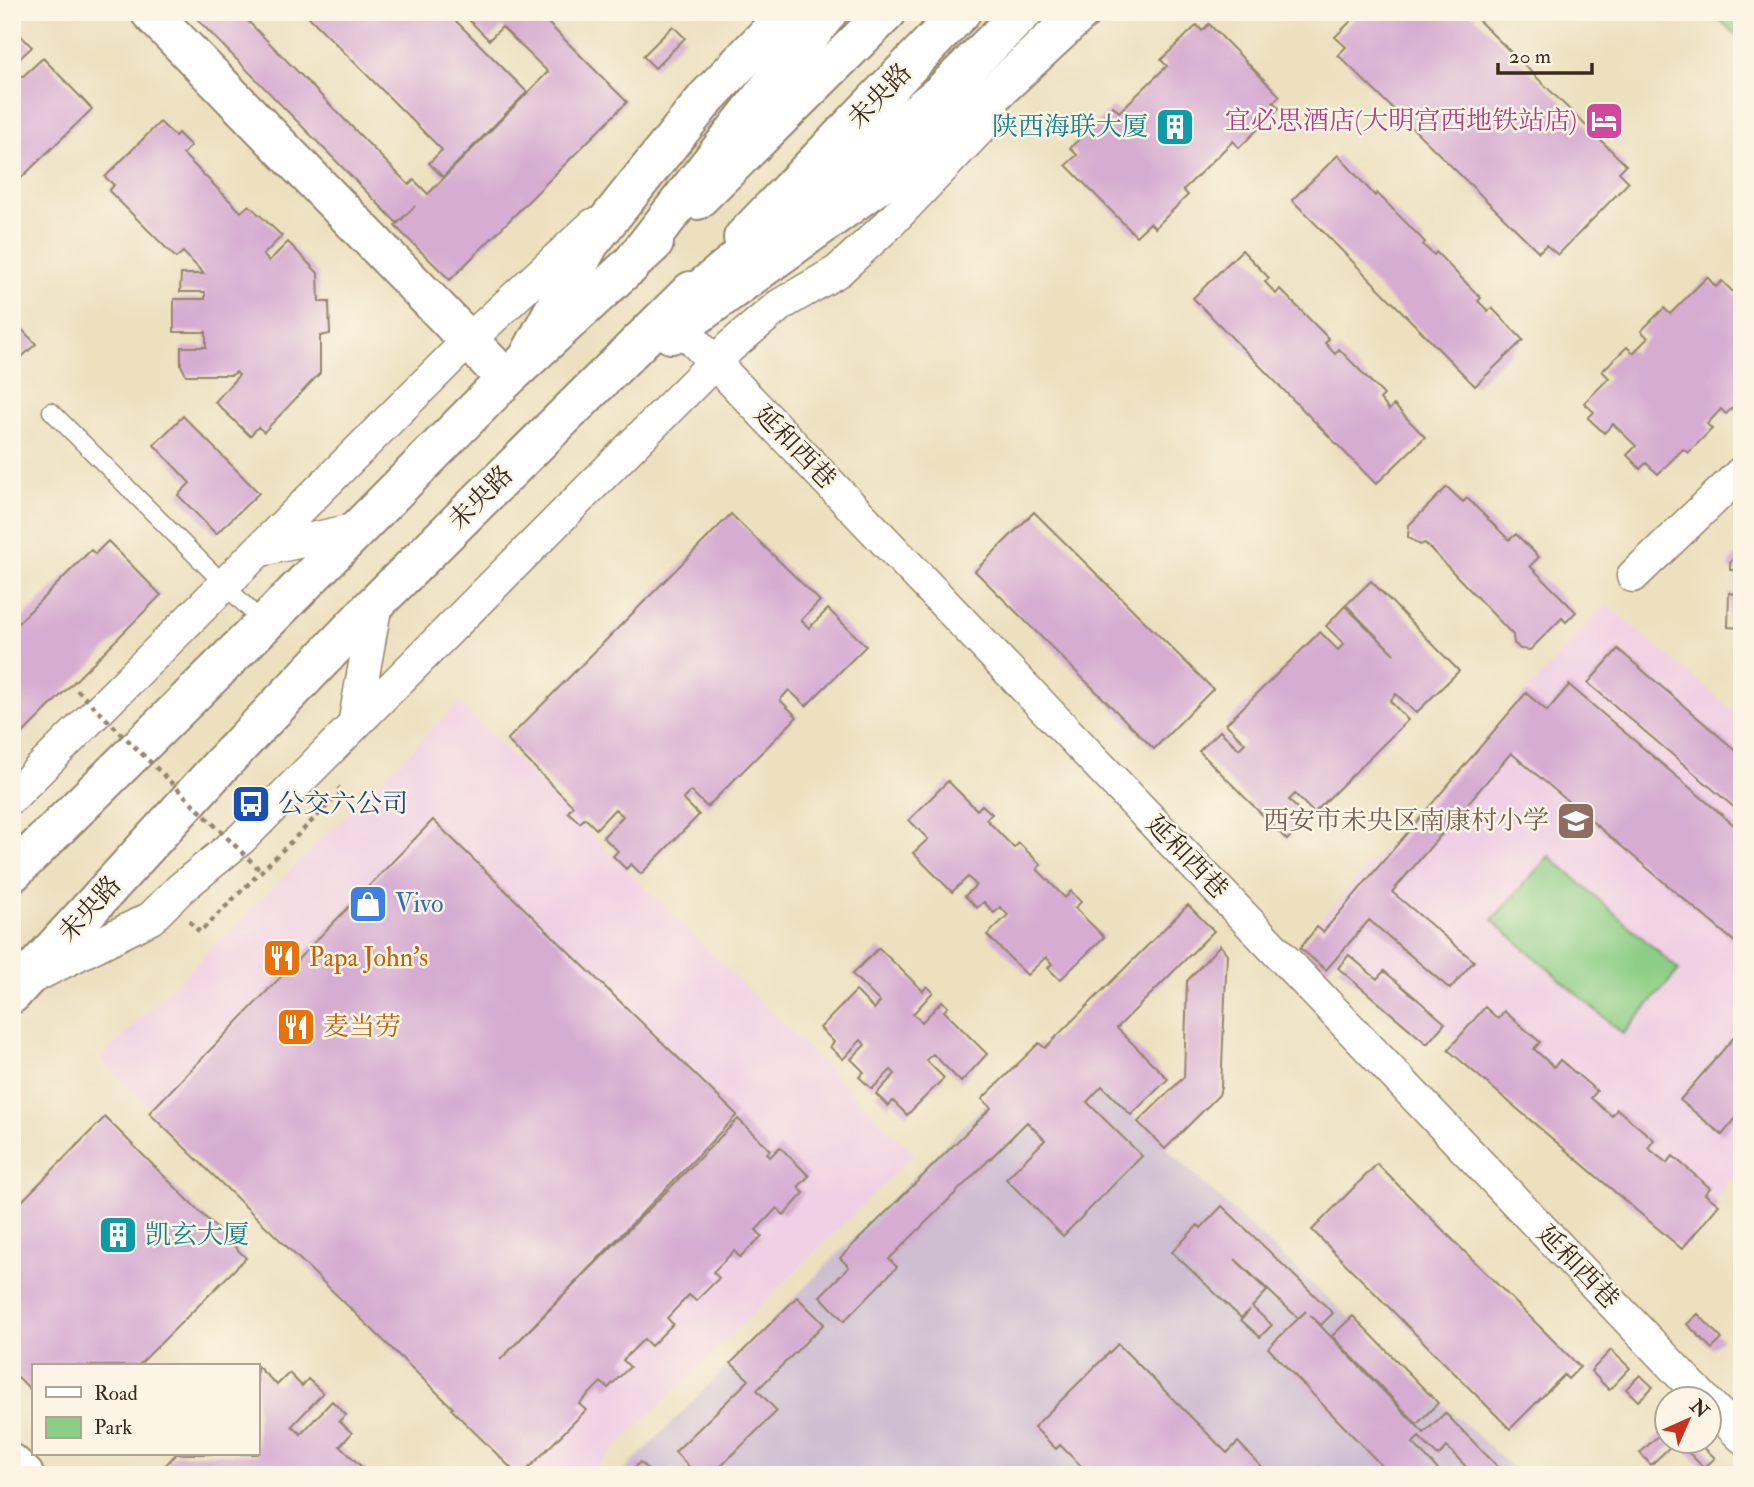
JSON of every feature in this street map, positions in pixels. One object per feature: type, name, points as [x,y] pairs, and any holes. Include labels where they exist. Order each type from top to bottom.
[{"type":"main road","points":[[150,12],[469,340],[517,369],[590,243],[707,97],[814,13]]},
{"type":"main road","name":"未央路","points":[[12,873],[517,369],[629,267],[887,12]]},
{"type":"main road","name":"未央路","points":[[19,987],[220,766],[376,603],[581,398],[675,321],[961,12]]},
{"type":"main road","points":[[675,321],[942,93],[1023,12]]},
{"type":"main road","points":[[675,321],[958,127],[1081,12]]},
{"type":"main road","points":[[629,267],[814,13]]},
{"type":"main road","points":[[12,1464],[24,1475]]},
{"type":"street","points":[[19,987],[151,918],[180,889],[242,838],[715,363],[779,305],[838,271],[888,225],[988,122],[1031,59]]},
{"type":"street","points":[[12,797],[227,585],[469,340],[637,184]]},
{"type":"street","name":"延和西巷","points":[[675,321],[1693,1386]]},
{"type":"street","points":[[1633,576],[1742,472]]},
{"type":"street","points":[[261,550],[358,529]]},
{"type":"street","points":[[354,725],[376,603]]},
{"type":"street","points":[[1722,1417],[1742,1437]]},
{"type":"lane","points":[[51,411],[264,624]]},
{"type":"path","points":[[77,690],[261,871]]},
{"type":"path","points":[[200,932],[342,790]]},
{"type":"shaded area","name":"西安市未央区南康村小学","points":[[1606,604],[1742,718],[1742,1167],[1688,1233],[1316,924]]},
{"type":"shaded area","points":[[459,703],[914,1154],[589,1475],[519,1475],[100,1059]]},
{"type":"shaded area","points":[[1051,1037],[1204,1184],[1520,1475],[620,1475]]},
{"type":"green space","points":[[1710,12],[1742,12],[1742,39]]},
{"type":"green space","points":[[1549,856],[1679,970],[1623,1034],[1492,920]]},
{"type":"building","points":[[190,12],[239,12],[409,185],[414,180],[428,194],[548,72],[502,27],[489,40],[470,21],[479,12],[537,12],[627,102],[450,280],[395,226],[415,206],[397,223]]},
{"type":"building","points":[[304,12],[447,12],[527,92],[443,177],[429,163],[442,150]]},
{"type":"building","points":[[1360,12],[1470,12],[1626,165],[1619,172],[1629,182],[1558,255],[1546,245],[1539,252],[1338,55],[1346,47],[1335,37]]},
{"type":"building","name":"陕西海联大厦","points":[[1209,24],[1280,96],[1273,102],[1279,108],[1239,148],[1233,141],[1183,190],[1188,195],[1155,228],[1150,223],[1136,236],[1066,165],[1077,155],[1070,148],[1113,106],[1119,112],[1167,66],[1161,60],[1197,25],[1202,31]]},
{"type":"building","points":[[673,26],[685,38],[655,68],[643,56]]},
{"type":"building","points":[[12,27],[32,47],[12,66]]},
{"type":"building","points":[[43,58],[92,109],[18,181],[12,175],[12,67],[22,77]]},
{"type":"building","points":[[160,122],[175,136],[178,133],[191,146],[183,154],[241,212],[249,205],[282,236],[263,255],[269,261],[288,242],[318,273],[319,302],[329,302],[330,334],[320,336],[320,373],[264,432],[258,427],[250,436],[215,402],[239,375],[236,372],[232,375],[186,375],[181,365],[181,347],[206,347],[206,332],[174,332],[174,299],[205,299],[205,292],[180,292],[181,274],[204,274],[183,252],[176,258],[109,191],[114,185],[105,177]]},
{"type":"building","points":[[1338,155],[1375,196],[1377,193],[1425,242],[1423,245],[1434,255],[1436,252],[1481,298],[1478,301],[1488,311],[1492,308],[1523,340],[1475,386],[1292,200]]},
{"type":"building","points":[[1242,250],[1269,278],[1265,282],[1276,294],[1280,289],[1329,339],[1325,343],[1335,354],[1339,349],[1384,395],[1380,399],[1389,410],[1394,405],[1425,437],[1376,484],[1193,298]]},
{"type":"building","points":[[1707,277],[1716,287],[1722,281],[1742,301],[1742,398],[1726,414],[1721,409],[1707,424],[1712,429],[1688,453],[1683,449],[1658,474],[1646,463],[1640,469],[1627,455],[1636,446],[1613,424],[1604,433],[1588,418],[1594,412],[1584,403],[1609,378],[1602,371],[1627,347],[1633,353],[1648,338],[1641,331],[1664,308],[1670,314]]},
{"type":"building","points":[[12,319],[36,344],[15,363],[12,360]]},
{"type":"building","points":[[183,416],[259,493],[216,534],[178,495],[190,483],[154,445]]},
{"type":"building","points":[[1447,487],[1463,502],[1467,498],[1509,540],[1516,534],[1539,557],[1530,566],[1576,612],[1566,622],[1562,618],[1530,650],[1520,649],[1514,643],[1513,635],[1425,543],[1420,545],[1408,537],[1409,525]]},
{"type":"building","points":[[1034,512],[1213,689],[1154,749],[975,571]]},
{"type":"building","points":[[731,514],[820,601],[801,620],[809,628],[828,609],[866,646],[806,706],[789,690],[780,700],[797,717],[707,807],[691,791],[683,799],[699,815],[641,874],[631,864],[626,869],[613,856],[618,851],[603,837],[623,816],[615,809],[596,829],[585,818],[580,823],[568,812],[573,806],[507,740]]},
{"type":"building","points":[[108,541],[161,595],[12,744],[12,629],[91,550],[95,554]]},
{"type":"building","points":[[1736,555],[1742,555],[1742,628],[1728,627],[1729,593],[1736,594],[1736,570],[1730,570],[1730,563]]},
{"type":"building","points":[[1371,581],[1459,671],[1416,713],[1396,694],[1390,701],[1408,720],[1314,813],[1295,794],[1289,800],[1307,819],[1287,840],[1199,751],[1220,731],[1239,749],[1245,743],[1226,724],[1320,632],[1338,650],[1344,644],[1326,626],[1345,606],[1394,654],[1346,605]]},
{"type":"building","points":[[1618,649],[1742,756],[1742,814],[1588,683]]},
{"type":"building","points":[[1569,685],[1742,832],[1742,948],[1511,753],[1392,892],[1474,961],[1450,989],[1369,920],[1326,970],[1300,948],[1317,927],[1323,932],[1526,693],[1547,711]]},
{"type":"building","points":[[948,781],[977,810],[982,805],[992,814],[986,819],[1014,848],[1019,843],[1041,865],[1037,869],[1065,898],[1071,891],[1081,902],[1075,908],[1104,937],[1060,980],[1048,968],[1052,964],[1046,957],[1027,975],[987,935],[1008,915],[1000,907],[994,913],[984,902],[977,908],[965,896],[976,885],[968,877],[952,892],[913,853],[928,839],[909,820]]},
{"type":"building","points":[[433,820],[737,1115],[500,1360],[738,1119],[770,1150],[767,1153],[770,1157],[780,1147],[809,1176],[798,1187],[804,1193],[784,1215],[777,1208],[756,1230],[762,1236],[740,1257],[734,1251],[713,1272],[719,1278],[696,1301],[689,1295],[667,1318],[673,1324],[651,1346],[644,1339],[623,1360],[630,1367],[608,1388],[601,1382],[579,1404],[586,1410],[522,1475],[518,1475],[451,1409],[453,1408],[149,1113]]},
{"type":"building","points":[[1188,905],[1214,931],[1117,1028],[1168,1079],[1131,1115],[1102,1086],[1087,1102],[1142,1156],[1063,1236],[1006,1179],[1045,1140],[1027,1122],[889,1259],[897,1267],[844,1321],[820,1296],[849,1267],[840,1258],[991,1108],[982,1099],[1039,1043],[1045,1048]]},
{"type":"building","points":[[1220,945],[1227,954],[1219,1095],[1165,1149],[1138,1122],[1184,1077],[1187,981]]},
{"type":"building","points":[[879,948],[923,991],[927,986],[933,992],[913,1014],[922,1022],[942,1001],[948,1007],[944,1011],[987,1054],[961,1082],[933,1054],[926,1060],[944,1078],[907,1115],[893,1101],[888,1106],[876,1094],[895,1074],[891,1070],[872,1089],[859,1077],[864,1072],[851,1059],[865,1045],[861,1040],[843,1059],[830,1047],[834,1042],[820,1028],[856,991],[874,1009],[880,1002],[852,974]]},
{"type":"building","points":[[1349,955],[1377,979],[1384,971],[1445,1023],[1427,1044],[1338,968]]},
{"type":"building","points":[[1485,1007],[1498,1019],[1504,1011],[1540,1042],[1534,1049],[1554,1067],[1560,1060],[1597,1091],[1591,1098],[1612,1116],[1617,1109],[1654,1140],[1648,1148],[1667,1163],[1673,1156],[1710,1188],[1705,1194],[1719,1205],[1682,1249],[1448,1050]]},
{"type":"building","points":[[1742,1028],[1742,1111],[1722,1135],[1680,1100]]},
{"type":"building","name":"凯玄大厦","points":[[105,1117],[246,1258],[140,1364],[32,1364],[32,1391],[12,1371],[12,1211]]},
{"type":"building","points":[[1377,1164],[1580,1367],[1568,1379],[1564,1375],[1510,1429],[1312,1230]]},
{"type":"building","points":[[1222,1206],[1333,1313],[1321,1325],[1310,1315],[1424,1433],[1445,1413],[1506,1475],[1474,1475],[1447,1447],[1438,1456],[1419,1437],[1413,1443],[1443,1475],[1379,1475],[1385,1469],[1268,1348],[1306,1311],[1298,1318],[1235,1259],[1267,1291],[1252,1307],[1272,1325],[1260,1337],[1241,1320],[1250,1310],[1241,1318],[1172,1252],[1198,1225],[1201,1228]]},
{"type":"building","points":[[797,1297],[824,1324],[757,1390],[777,1411],[712,1475],[697,1475],[675,1452],[749,1380],[731,1363]]},
{"type":"building","points":[[1698,1314],[1722,1339],[1712,1349],[1687,1324]]},
{"type":"building","points":[[1353,1316],[1438,1403],[1417,1424],[1332,1336]]},
{"type":"building","points":[[1118,1344],[1227,1453],[1238,1442],[1269,1475],[1090,1475],[1060,1445],[1056,1449],[1034,1427]]},
{"type":"building","points":[[1611,1350],[1630,1368],[1609,1390],[1591,1371]]},
{"type":"building","points":[[259,1368],[277,1385],[289,1373],[302,1386],[308,1379],[323,1393],[292,1426],[301,1434],[332,1401],[346,1415],[339,1421],[352,1433],[340,1446],[370,1475],[156,1475],[174,1456],[259,1456]]},
{"type":"building","points":[[1640,1375],[1652,1386],[1638,1401],[1626,1389]]},
{"type":"building","points":[[1652,1442],[1652,1456],[1660,1456],[1651,1465],[1640,1453]]},
{"type":"building","points":[[1692,1456],[1715,1458],[1704,1468]]},
{"type":"building","points":[[640,1462],[653,1475],[627,1475]]},
{"type":"place","name":"宜必思酒店(大明宫西地铁站店)","points":[[1604,121]]},
{"type":"place","name":"陕西海联大厦","points":[[1175,127]]},
{"type":"place","name":"公交六公司","points":[[251,804]]},
{"type":"place","name":"西安市未央区南康村小学","points":[[1576,821]]},
{"type":"place","name":"Vivo","points":[[368,904]]},
{"type":"place","name":"Papa John's","points":[[282,958]]},
{"type":"place","name":"麦当劳","points":[[296,1027]]},
{"type":"place","name":"凯玄大厦","points":[[118,1235]]}]
